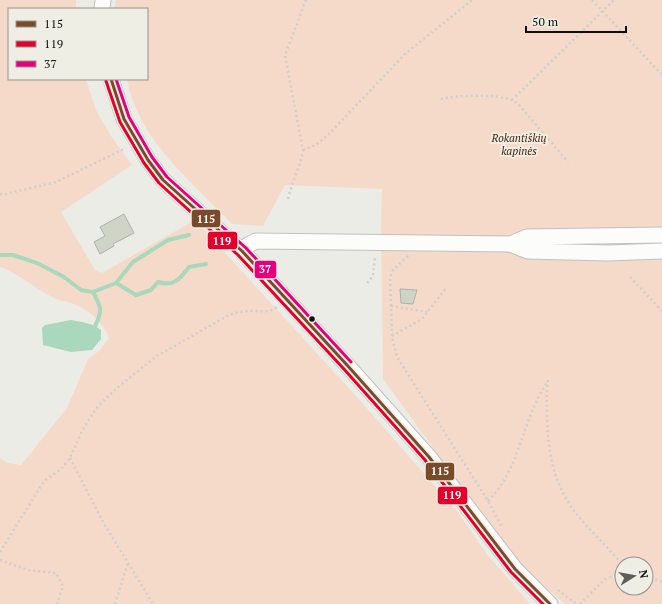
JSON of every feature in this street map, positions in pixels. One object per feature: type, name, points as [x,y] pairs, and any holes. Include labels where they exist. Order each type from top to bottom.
[{"type":"street","points":[[111,80],[124,119],[148,160],[167,184],[242,251],[286,299],[429,457],[515,569],[550,604]]},
{"type":"street","points":[[510,244],[527,237],[662,235]]},
{"type":"street","points":[[242,251],[256,241],[510,244],[528,251],[608,253],[662,251]]},
{"type":"path","points":[[288,199],[291,183],[300,165],[303,150],[284,55],[306,0]]},
{"type":"path","points":[[303,150],[316,146],[405,54],[472,0]]},
{"type":"path","points":[[592,0],[662,75]]},
{"type":"path","points":[[512,100],[614,0]]},
{"type":"path","points":[[441,99],[457,95],[503,97],[512,100],[520,106],[568,162]]},
{"type":"path","points":[[0,194],[6,194],[56,182],[137,143]]},
{"type":"path","points":[[367,283],[373,276],[376,242]]},
{"type":"path","points":[[410,254],[393,270],[390,278],[392,337],[397,357],[488,501],[504,531]]},
{"type":"path","points":[[630,277],[662,311]]},
{"type":"path","points":[[392,337],[422,319],[446,288]]},
{"type":"path","points":[[0,552],[44,481],[61,469],[70,458],[82,431],[98,406],[118,387],[157,356],[227,316],[238,312],[274,310],[286,299]]},
{"type":"path","points":[[391,306],[427,312]]},
{"type":"path","points":[[488,501],[496,494],[507,476],[534,406],[548,380],[546,393],[548,446],[550,461],[562,493],[593,533],[615,556]]},
{"type":"path","points":[[70,458],[103,522],[153,604]]},
{"type":"path","points":[[0,560],[28,570],[56,573],[63,586],[58,604]]},
{"type":"path","points":[[114,604],[128,562]]},
{"type":"path","points":[[580,604],[605,579],[614,576]]},
{"type":"path","points":[[554,588],[576,604]]},
{"type":"green space","points":[[0,0],[76,0],[76,8],[8,8],[8,80],[86,80],[96,110],[111,136],[132,165],[61,212],[95,270],[102,273],[195,220],[356,396],[457,511],[486,553],[530,604],[0,604],[0,458],[8,463],[21,465],[67,408],[88,359],[99,351],[109,338],[103,326],[89,312],[69,302],[54,298],[0,267]]},
{"type":"green space","name":"Rokantiškių kapinės","points":[[116,0],[662,0],[662,604],[565,604],[526,571],[490,526],[383,379],[382,189],[285,185],[263,226],[232,224],[168,158],[142,121],[133,101],[127,80],[148,80],[148,8],[115,8]]},
{"type":"shaded area","points":[[71,320],[90,324],[101,330],[101,339],[92,350],[71,352],[43,345],[42,328],[45,325]]},
{"type":"building","points":[[124,214],[134,233],[113,244],[114,246],[100,254],[94,242],[105,236],[100,227]]},
{"type":"building","points":[[400,289],[417,290],[413,304],[401,303]]},
{"type":"waterway","points":[[0,255],[13,255],[37,263],[64,277],[81,290],[93,292],[116,283],[133,262],[168,240],[189,235]]},
{"type":"waterway","points":[[116,283],[136,295],[151,290],[158,282],[172,283],[176,281],[189,267],[206,264]]},
{"type":"waterway","points":[[93,292],[100,309],[95,326]]},
{"type":"transit line","name":"115","points":[[111,80],[124,119],[148,160],[163,180],[242,251],[347,365],[429,457],[515,569],[550,604]]},
{"type":"transit line","name":"37","points":[[116,80],[129,117],[152,157],[167,177],[246,248],[351,362]]},
{"type":"transit line","name":"119","points":[[106,81],[120,122],[144,163],[159,183],[238,255],[343,368],[425,460],[511,572],[543,604]]}]
